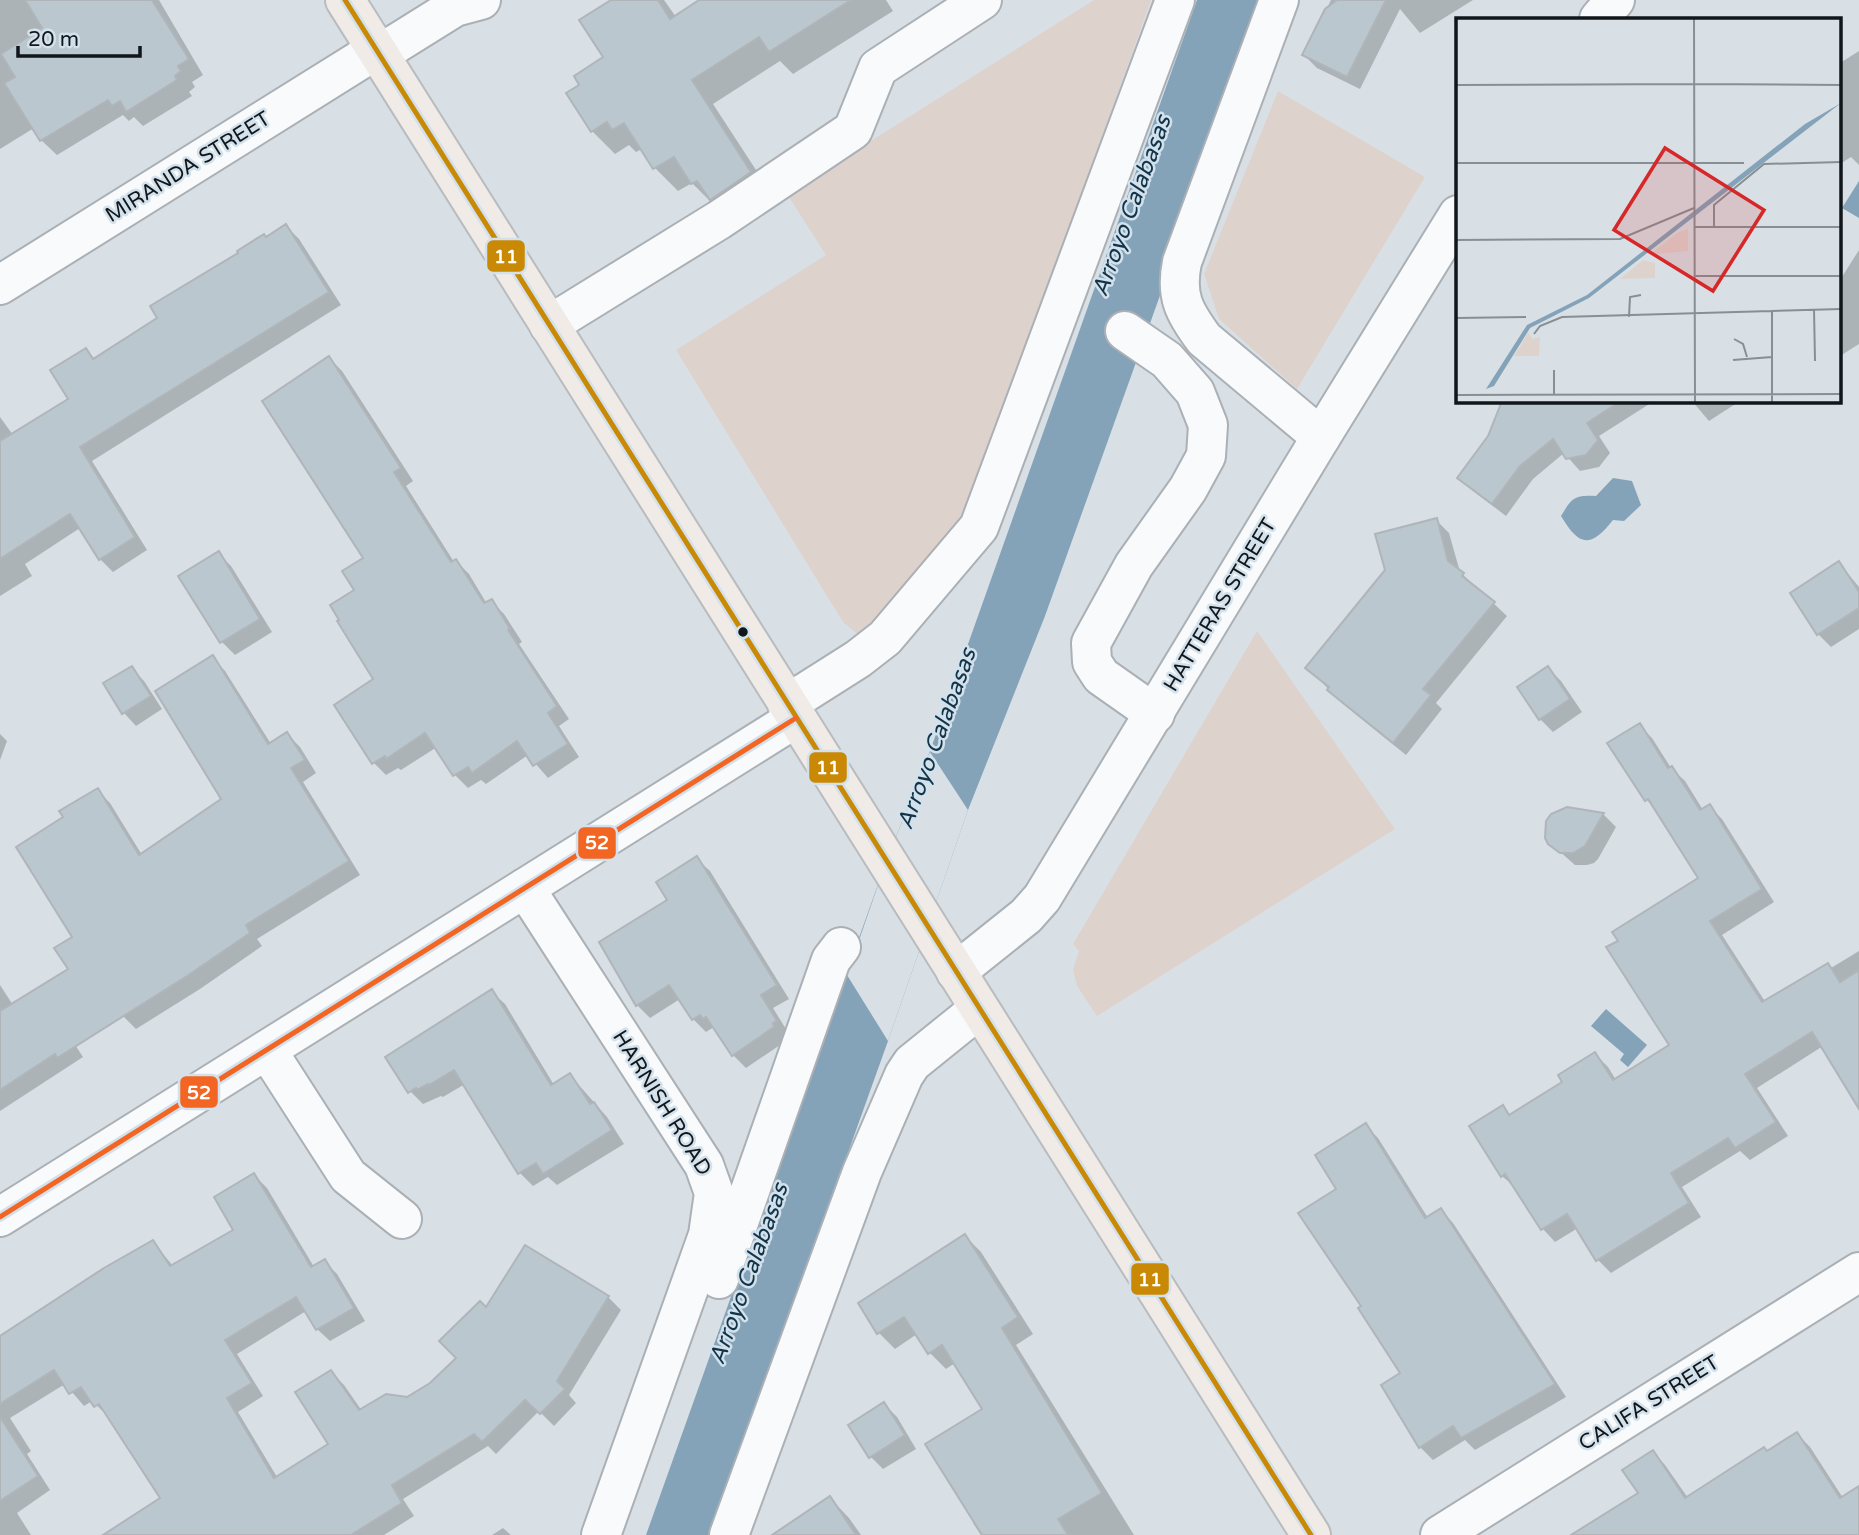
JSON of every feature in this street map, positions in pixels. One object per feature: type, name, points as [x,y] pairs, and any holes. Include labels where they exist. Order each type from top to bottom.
[{"type":"main road","points":[[345,0],[1311,1535]]},
{"type":"street","name":"MIRANDA STREET","points":[[0,285],[377,52],[455,6],[481,0]]},
{"type":"street","points":[[549,325],[719,220],[853,130],[878,68],[982,0]]},
{"type":"street","points":[[0,1217],[525,888],[791,711],[885,638],[979,527],[1175,0]]},
{"type":"street","points":[[1279,0],[1182,262],[1178,281],[1181,301],[1189,319],[1204,339],[1321,437]]},
{"type":"street","points":[[1600,18],[1615,0]]},
{"type":"street","name":"HATTERAS STREET","points":[[956,972],[1026,916],[1042,898],[1456,218]]},
{"type":"street","points":[[1125,331],[1167,360],[1195,392],[1208,425],[1206,456],[1188,489],[1134,565],[1091,643],[1092,662],[1101,676],[1155,714]]},
{"type":"street","name":"HARNISH ROAD","points":[[525,888],[704,1165],[714,1193],[708,1236],[601,1535]]},
{"type":"street","points":[[629,1535],[831,960],[841,947]]},
{"type":"street","points":[[729,1535],[862,1172],[904,1075],[912,1063],[979,1009]]},
{"type":"street","points":[[267,1050],[348,1176],[402,1219]]},
{"type":"street","name":"CALIFA STREET","points":[[1440,1535],[1859,1272]]},
{"type":"shaded area","points":[[1094,0],[1151,0],[964,523],[861,637],[843,622],[676,350],[826,255],[787,194]]},
{"type":"shaded area","points":[[1278,91],[1425,177],[1297,389],[1219,319],[1204,274]]},
{"type":"shaded area","points":[[1257,631],[1395,829],[1097,1016],[1077,986],[1073,969],[1079,951],[1073,944]]},
{"type":"water","name":"Arroyo Calabasas","points":[[1197,0],[1266,0],[1045,616],[968,810],[711,1535],[646,1535],[886,862],[930,751]]},
{"type":"water","points":[[1859,181],[1859,218],[1842,208]]},
{"type":"water","points":[[1613,478],[1632,481],[1641,505],[1624,521],[1613,520],[1598,536],[1585,540],[1579,538],[1561,516],[1574,499],[1596,496]]},
{"type":"water","points":[[1606,1009],[1647,1045],[1628,1067],[1620,1060],[1624,1054],[1591,1026]]},
{"type":"pier","points":[[930,752],[968,810],[888,1041],[847,975],[886,862]]},
{"type":"building","points":[[25,0],[152,0],[189,59],[178,66],[181,71],[175,76],[177,80],[126,112],[120,101],[112,106],[108,100],[40,141],[4,83],[15,77],[1,54],[42,28]]},
{"type":"building","points":[[611,0],[658,0],[670,19],[699,0],[851,0],[769,52],[759,37],[692,80],[751,172],[710,200],[697,181],[691,184],[674,157],[653,169],[624,123],[612,130],[607,122],[591,132],[566,93],[579,85],[574,76],[603,57],[579,20]]},
{"type":"building","points":[[1337,0],[1386,0],[1347,77],[1302,55],[1325,9]]},
{"type":"building","points":[[286,224],[329,292],[80,447],[135,537],[99,560],[70,514],[0,559],[0,441],[68,399],[50,370],[86,348],[93,359],[157,318],[150,306],[238,253],[237,251],[264,234],[266,237]]},
{"type":"building","points":[[329,356],[401,468],[394,472],[451,562],[456,559],[484,603],[492,599],[510,629],[508,630],[557,706],[548,713],[568,744],[533,766],[517,741],[472,773],[468,767],[453,776],[425,733],[386,759],[385,756],[372,764],[334,705],[373,679],[330,605],[354,590],[342,571],[363,558],[262,401]]},
{"type":"building","points":[[1502,402],[1619,402],[1587,423],[1598,440],[1586,455],[1566,459],[1553,439],[1520,466],[1492,504],[1457,478],[1488,436]]},
{"type":"building","points":[[1437,518],[1448,561],[1464,573],[1462,576],[1495,602],[1423,689],[1431,695],[1393,743],[1327,690],[1329,687],[1305,668],[1385,570],[1375,534]]},
{"type":"building","points":[[219,551],[260,619],[220,643],[178,576]]},
{"type":"building","points":[[1839,561],[1859,592],[1859,608],[1817,635],[1790,593]]},
{"type":"building","points":[[213,655],[268,744],[287,732],[305,760],[291,768],[349,861],[246,925],[250,933],[187,976],[57,1058],[55,1054],[0,1090],[0,1011],[68,969],[54,948],[72,937],[16,847],[63,817],[59,811],[98,788],[139,855],[221,799],[155,691]]},
{"type":"building","points":[[132,666],[151,696],[122,714],[103,683]]},
{"type":"building","points":[[1548,666],[1570,699],[1539,720],[1517,687]]},
{"type":"building","points":[[1640,723],[1668,768],[1672,766],[1700,810],[1710,804],[1762,889],[1710,921],[1762,1002],[1828,963],[1840,982],[1859,970],[1859,1109],[1812,1032],[1745,1074],[1776,1122],[1735,1148],[1728,1138],[1671,1173],[1689,1203],[1596,1261],[1567,1214],[1541,1230],[1505,1174],[1501,1177],[1469,1126],[1503,1105],[1509,1115],[1562,1082],[1558,1075],[1595,1052],[1613,1080],[1669,1045],[1606,947],[1618,941],[1612,932],[1698,878],[1648,799],[1645,801],[1607,743]]},
{"type":"building","points":[[1567,807],[1604,813],[1585,846],[1573,853],[1560,853],[1548,844],[1545,838],[1546,821],[1551,814]]},
{"type":"building","points":[[697,856],[777,985],[761,995],[777,1021],[773,1023],[774,1027],[732,1056],[706,1017],[703,1019],[700,1015],[692,1020],[669,985],[636,1006],[599,942],[667,900],[656,882]]},
{"type":"building","points":[[492,989],[551,1085],[570,1073],[590,1104],[594,1102],[612,1130],[543,1174],[536,1163],[518,1174],[454,1070],[429,1085],[408,1093],[385,1057]]},
{"type":"building","points":[[1366,1123],[1425,1218],[1441,1208],[1555,1384],[1461,1438],[1453,1426],[1419,1448],[1381,1385],[1400,1373],[1358,1308],[1361,1306],[1298,1213],[1336,1189],[1315,1155]]},
{"type":"building","points":[[254,1173],[311,1267],[325,1259],[354,1308],[316,1330],[296,1297],[225,1340],[252,1383],[227,1398],[274,1478],[328,1444],[295,1392],[331,1370],[359,1410],[386,1394],[407,1397],[430,1383],[456,1358],[439,1341],[480,1301],[486,1307],[525,1245],[609,1296],[557,1381],[565,1389],[540,1414],[525,1400],[482,1442],[474,1434],[392,1485],[402,1503],[351,1535],[103,1535],[160,1498],[99,1404],[94,1407],[81,1387],[69,1394],[54,1370],[0,1404],[0,1336],[104,1268],[153,1240],[170,1266],[233,1230],[214,1197]]},
{"type":"building","points":[[965,1234],[1018,1317],[1002,1328],[1102,1493],[1058,1519],[1068,1535],[982,1535],[925,1444],[982,1409],[942,1345],[928,1354],[904,1317],[877,1334],[858,1303]]},
{"type":"building","points":[[884,1402],[905,1435],[869,1458],[848,1425]]},
{"type":"building","points":[[0,1417],[38,1476],[0,1501]]},
{"type":"building","points":[[1797,1432],[1840,1498],[1859,1486],[1859,1535],[1571,1535],[1638,1493],[1622,1470],[1653,1450],[1685,1498],[1764,1447],[1767,1451]]},
{"type":"building","points":[[830,1496],[856,1535],[772,1535]]},
{"type":"transit line","name":"11","points":[[345,0],[1311,1535]]},
{"type":"transit line","name":"52","points":[[0,1217],[796,718]]}]
